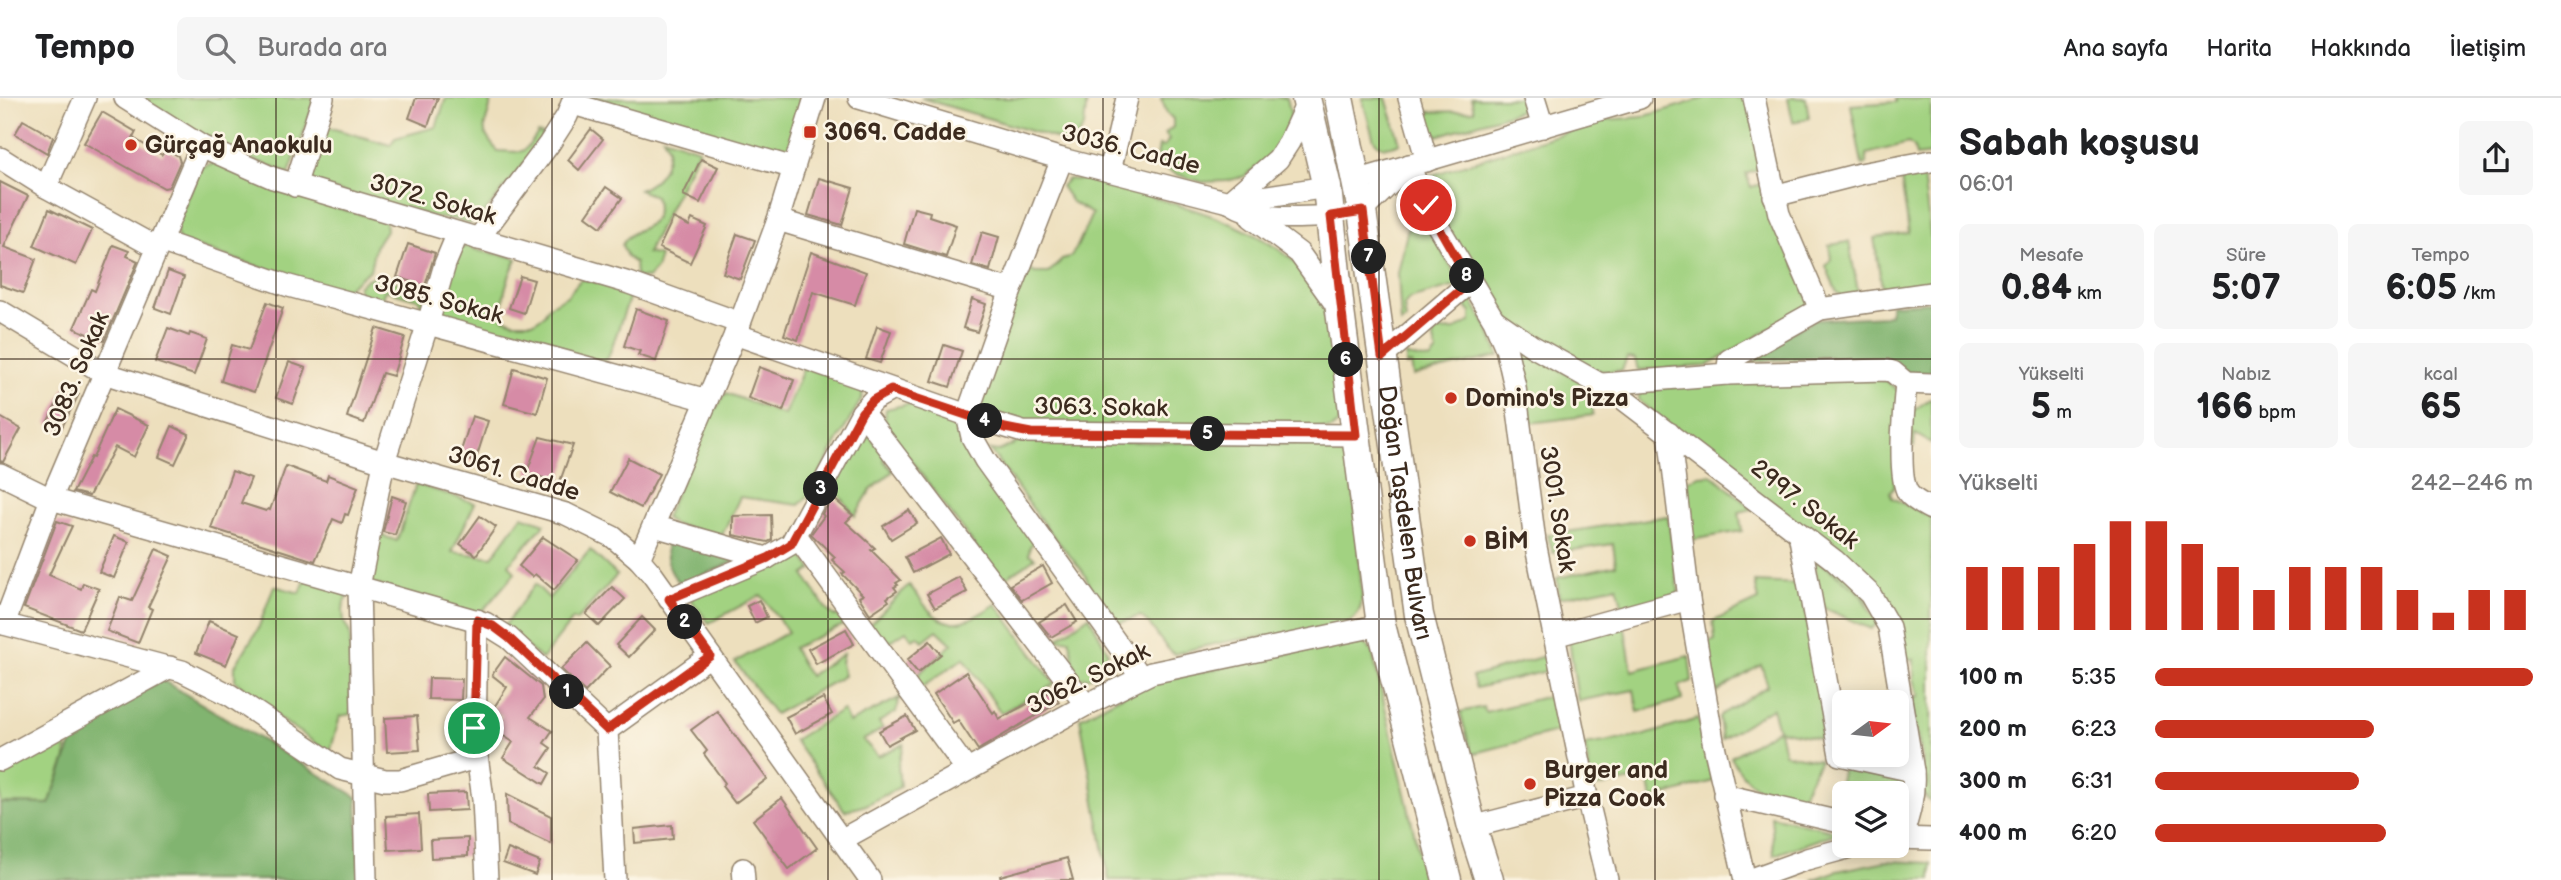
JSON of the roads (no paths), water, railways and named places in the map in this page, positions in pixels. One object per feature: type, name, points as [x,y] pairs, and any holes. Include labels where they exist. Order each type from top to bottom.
[{"type":"main road","name":"Doğan Taşdelen Bulvarı","points":[[1339,98],[1363,211],[1419,615],[1472,827],[1489,880]]},
{"type":"main road","name":"Doğan Taşdelen Bulvarı","points":[[1307,101],[1327,187],[1340,311],[1381,625],[1447,880]]},
{"type":"main road","points":[[1327,187],[1356,181]]},
{"type":"main road","points":[[1331,216],[1363,211]]},
{"type":"street","points":[[46,187],[85,98]]},
{"type":"street","name":"3072. Sokak","points":[[125,98],[201,146],[248,169],[295,186],[629,284],[737,328]]},
{"type":"street","points":[[295,186],[323,98]]},
{"type":"street","points":[[639,559],[737,328],[778,220],[815,98]]},
{"type":"street","name":"3036. Cadde","points":[[859,98],[1062,159],[1229,202],[1243,211],[1269,217],[1331,216]]},
{"type":"street","points":[[1110,171],[1128,98]]},
{"type":"street","name":"3001. Sokak","points":[[1409,98],[1426,205],[1494,320],[1506,348],[1515,387],[1535,542],[1587,797],[1607,880]]},
{"type":"street","points":[[1534,98],[1543,127]]},
{"type":"street","points":[[1356,181],[1640,98]]},
{"type":"street","points":[[1754,98],[1779,214],[1820,309]]},
{"type":"street","points":[[366,880],[359,587],[384,462],[445,264],[549,144],[573,101],[794,168]]},
{"type":"street","points":[[1307,101],[1289,142],[1278,159],[1229,202],[1295,249],[1340,311]]},
{"type":"street","name":"3083. Sokak","points":[[2,624],[51,499],[201,146]]},
{"type":"street","name":"3085. Sokak","points":[[0,158],[46,187],[158,244],[269,280],[707,400]]},
{"type":"street","points":[[1062,159],[1011,290],[967,415],[972,436],[985,460],[1141,677]]},
{"type":"street","points":[[1774,196],[1860,174],[1931,161]]},
{"type":"street","points":[[1363,211],[1418,163]]},
{"type":"street","name":"3036. Cadde","points":[[1229,202],[1327,187]]},
{"type":"street","points":[[778,220],[1011,290]]},
{"type":"street","points":[[1382,357],[1470,282]]},
{"type":"street","points":[[1727,373],[1729,360],[1820,309],[1931,293]]},
{"type":"street","name":"3061. Cadde","points":[[0,311],[104,373],[384,462],[566,514],[613,537],[639,559],[669,599],[870,880]]},
{"type":"street","name":"2997. Sokak","points":[[1494,320],[1531,345],[1603,384],[1799,533],[1849,573],[1870,594],[1889,627],[1913,771],[1913,796],[1909,808]]},
{"type":"street","name":"3063. Sokak","points":[[737,328],[891,390],[1005,428],[1031,433],[1356,435]]},
{"type":"street","points":[[1603,384],[1727,373],[1886,370],[1893,372],[1906,383],[1931,384]]},
{"type":"street","points":[[1906,383],[1903,455],[1905,484],[1910,496],[1931,509]]},
{"type":"street","points":[[669,599],[768,558],[791,544],[862,412],[873,400],[891,390]]},
{"type":"street","points":[[862,412],[1087,705]]},
{"type":"street","points":[[1669,433],[1689,600],[1724,795],[1747,880],[1832,852]]},
{"type":"street","points":[[0,474],[51,499],[493,626],[607,730],[615,880]]},
{"type":"street","points":[[654,526],[768,558]]},
{"type":"street","points":[[1799,533],[1840,755],[1913,771]]},
{"type":"street","points":[[796,536],[967,770]]},
{"type":"street","points":[[1554,636],[1689,600]]},
{"type":"street","points":[[477,620],[474,728],[483,799],[487,880]]},
{"type":"street","points":[[2,624],[170,667],[230,695],[340,769],[400,780],[477,758]]},
{"type":"street","name":"3062. Sokak","points":[[842,840],[1141,677],[1174,667],[1381,625]]},
{"type":"street","points":[[607,730],[710,656]]},
{"type":"street","points":[[3,756],[170,667]]},
{"type":"street","points":[[1724,795],[1832,821]]},
{"type":"street","points":[[1472,827],[1587,797]]},
{"type":"street","points":[[1909,838],[1931,839]]},
{"type":"place","name":"3069. Cadde","points":[[810,132]]},
{"type":"place","name":"Gürçağ Anaokulu","points":[[131,145]]},
{"type":"place","name":"Domino's Pizza","points":[[1451,398]]},
{"type":"place","name":"BİM","points":[[1470,541]]},
{"type":"place","name":"Burger and Pizza Cook","points":[[1530,784]]}]
